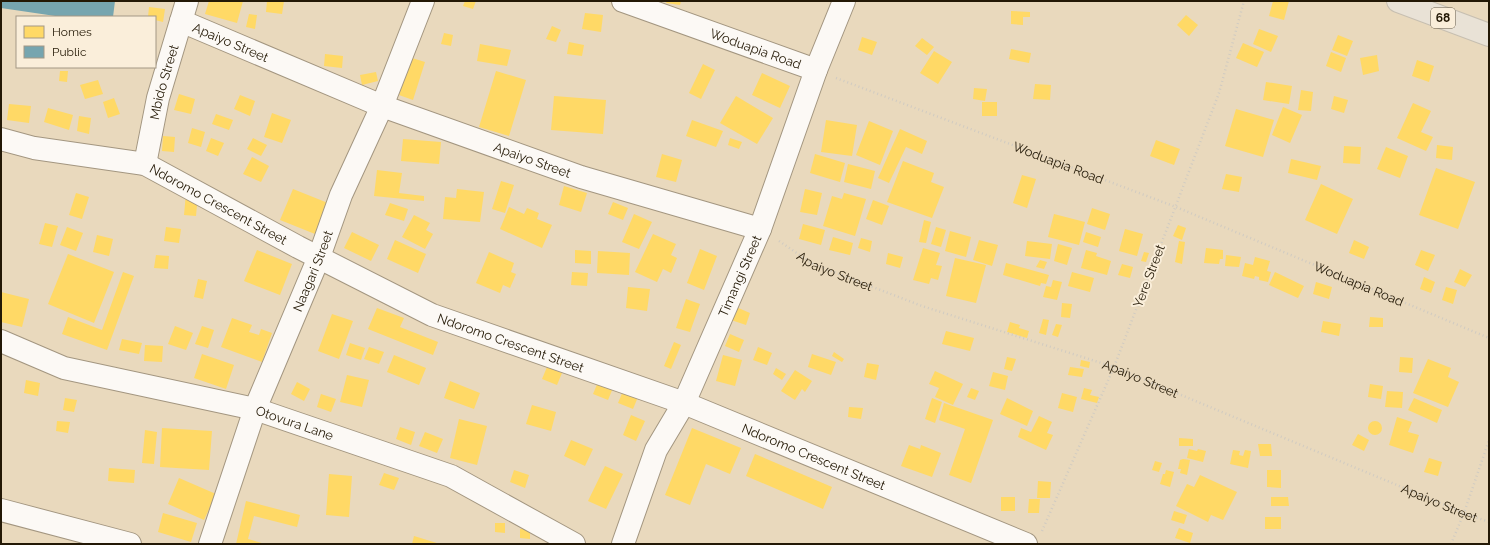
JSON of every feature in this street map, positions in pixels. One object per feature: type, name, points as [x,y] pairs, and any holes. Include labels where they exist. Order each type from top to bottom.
[{"type":"main road","name":"68","points":[[1398,1],[1489,35]]},
{"type":"street","name":"Naagari Street","points":[[210,544],[255,409],[319,257],[341,194],[382,106],[423,1]]},
{"type":"street","name":"Woduapia Road","points":[[623,1],[816,70]]},
{"type":"street","name":"Timangi Street","points":[[623,544],[656,450],[684,403],[760,229],[816,70],[844,1]]},
{"type":"street","name":"Apaiyo Street","points":[[184,11],[382,106],[581,176],[760,229]]},
{"type":"street","name":"Mbido Street","points":[[145,164],[158,98],[184,11]]},
{"type":"street","name":"Ndoromo Crescent Street","points":[[1,139],[34,148],[145,164],[319,257],[432,314],[684,403],[1033,540]]},
{"type":"street","name":"Otovura Lane","points":[[1,341],[64,368],[255,409],[451,476],[574,544]]},
{"type":"street","points":[[1,510],[130,544]]},
{"type":"path","name":"Yere Street","points":[[1033,540],[1114,367],[1219,93],[1244,1]]},
{"type":"path","name":"Woduapia Road","points":[[816,70],[1176,207],[1489,338]]},
{"type":"path","name":"Apaiyo Street","points":[[760,229],[813,264],[922,306],[1114,367],[1464,513],[1489,522]]},
{"type":"path","points":[[1451,544],[1464,513],[1489,440]]},
{"type":"building: Homes","points":[[209,1],[243,1],[237,23],[205,14]]},
{"type":"building: Homes","points":[[267,1],[284,1],[282,14],[266,12]]},
{"type":"building: Homes","points":[[465,1],[476,1],[473,9],[463,6]]},
{"type":"building: Homes","points":[[667,1],[681,1],[680,5],[666,3]]},
{"type":"building: Homes","points":[[1273,1],[1289,1],[1284,20],[1269,16]]},
{"type":"building: Homes","points":[[149,7],[165,9],[163,22],[156,20],[156,16],[148,16]]},
{"type":"building: Homes","points":[[1011,11],[1030,12],[1030,17],[1023,17],[1023,25],[1011,24]]},
{"type":"building: Homes","points":[[585,13],[603,15],[601,32],[582,29]]},
{"type":"building: Homes","points":[[249,14],[257,15],[255,29],[246,27]]},
{"type":"building: Homes","points":[[1186,15],[1198,25],[1189,36],[1177,25]]},
{"type":"building: Homes","points":[[552,26],[561,30],[556,42],[546,39]]},
{"type":"building: Homes","points":[[1259,29],[1278,36],[1271,52],[1253,44]]},
{"type":"building: Homes","points":[[444,33],[453,35],[451,46],[441,44]]},
{"type":"building: Homes","points":[[1338,35],[1353,41],[1347,56],[1332,50]]},
{"type":"building: Homes","points":[[862,37],[877,42],[872,55],[858,50]]},
{"type":"building: Homes","points":[[922,38],[934,47],[927,55],[915,46]]},
{"type":"building: Homes","points":[[569,42],[584,45],[582,56],[567,54]]},
{"type":"building: Homes","points":[[1243,43],[1264,52],[1257,67],[1236,58]]},
{"type":"building: Homes","points":[[480,44],[511,50],[507,66],[477,61]]},
{"type":"building: Homes","points":[[1011,49],[1031,53],[1029,63],[1009,59]]},
{"type":"building: Homes","points":[[934,51],[952,62],[938,84],[920,73]]},
{"type":"building: Homes","points":[[1331,52],[1346,58],[1341,72],[1326,66]]},
{"type":"building: Homes","points":[[325,54],[343,56],[342,68],[324,66]]},
{"type":"building: Homes","points":[[1377,55],[1379,71],[1363,75],[1360,58]]},
{"type":"building: Homes","points":[[412,58],[425,62],[413,100],[399,95]]},
{"type":"building: Homes","points":[[1417,60],[1434,66],[1429,82],[1412,76]]},
{"type":"building: Homes","points":[[703,64],[715,70],[701,99],[689,93]]},
{"type":"building: Homes","points":[[60,71],[68,71],[67,82],[59,81]]},
{"type":"building: Homes","points":[[496,71],[526,80],[509,136],[479,127]]},
{"type":"building: Homes","points":[[376,72],[378,81],[362,85],[360,75]]},
{"type":"building: Homes","points":[[762,73],[790,86],[780,108],[752,95]]},
{"type":"building: Homes","points":[[98,80],[103,94],[85,99],[80,85]]},
{"type":"building: Homes","points":[[1266,82],[1292,86],[1289,104],[1263,100]]},
{"type":"building: Homes","points":[[1035,84],[1051,85],[1050,100],[1033,99]]},
{"type":"building: Homes","points":[[974,88],[987,89],[985,101],[973,99]]},
{"type":"building: Homes","points":[[1301,90],[1313,92],[1311,111],[1298,110]]},
{"type":"building: Homes","points":[[179,94],[195,99],[191,114],[174,110]]},
{"type":"building: Homes","points":[[240,95],[255,101],[250,116],[234,109]]},
{"type":"building: Homes","points":[[554,96],[606,100],[603,134],[551,130]]},
{"type":"building: Homes","points":[[736,96],[773,118],[757,144],[720,123]]},
{"type":"building: Homes","points":[[1334,96],[1348,100],[1344,113],[1331,109]]},
{"type":"building: Homes","points":[[114,98],[120,114],[108,118],[103,102]]},
{"type":"building: Homes","points":[[982,102],[997,102],[997,116],[982,116]]},
{"type":"building: Homes","points":[[1413,103],[1431,111],[1421,132],[1433,137],[1426,151],[1397,138]]},
{"type":"building: Homes","points":[[9,104],[31,106],[29,123],[7,120]]},
{"type":"building: Homes","points":[[1283,107],[1302,115],[1290,143],[1272,135]]},
{"type":"building: Homes","points":[[48,108],[73,115],[69,130],[44,122]]},
{"type":"building: Homes","points":[[1236,109],[1274,120],[1263,157],[1225,146]]},
{"type":"building: Homes","points":[[272,113],[291,120],[282,143],[264,137]]},
{"type":"building: Homes","points":[[216,114],[233,120],[229,130],[212,124]]},
{"type":"building: Homes","points":[[79,116],[91,118],[89,134],[77,131]]},
{"type":"building: Homes","points":[[692,120],[723,131],[716,147],[686,136]]},
{"type":"building: Homes","points":[[826,120],[857,125],[852,156],[821,152]]},
{"type":"building: Homes","points":[[869,121],[893,131],[880,165],[856,155]]},
{"type":"building: Homes","points":[[192,128],[205,132],[201,147],[188,143]]},
{"type":"building: Homes","points":[[900,129],[927,141],[922,154],[906,147],[889,183],[878,178]]},
{"type":"building: Homes","points":[[163,136],[175,137],[174,152],[162,151]]},
{"type":"building: Homes","points":[[211,138],[224,143],[218,156],[206,151]]},
{"type":"building: Homes","points":[[253,138],[267,145],[261,156],[247,149]]},
{"type":"building: Homes","points":[[730,138],[742,142],[739,149],[728,145]]},
{"type":"building: Homes","points":[[403,139],[441,142],[439,164],[401,161]]},
{"type":"building: Homes","points":[[1156,140],[1180,149],[1174,165],[1150,156]]},
{"type":"building: Homes","points":[[1437,145],[1453,147],[1452,160],[1436,158]]},
{"type":"building: Homes","points":[[1344,146],[1361,147],[1360,164],[1343,163]]},
{"type":"building: Homes","points":[[1386,147],[1408,156],[1400,178],[1377,169]]},
{"type":"building: Homes","points":[[662,154],[682,160],[676,182],[656,177]]},
{"type":"building: Homes","points":[[815,154],[845,163],[840,182],[810,173]]},
{"type":"building: Homes","points":[[252,157],[269,166],[261,182],[243,174]]},
{"type":"building: Homes","points":[[1291,159],[1321,166],[1317,180],[1288,173]]},
{"type":"building: Homes","points":[[903,161],[934,173],[931,182],[944,187],[932,218],[887,202]]},
{"type":"building: Homes","points":[[848,164],[875,171],[871,189],[844,182]]},
{"type":"building: Homes","points":[[1436,168],[1475,182],[1458,229],[1419,215]]},
{"type":"building: Homes","points":[[377,170],[402,173],[399,193],[424,196],[424,201],[374,196]]},
{"type":"building: Homes","points":[[1226,174],[1242,177],[1239,192],[1222,189]]},
{"type":"building: Homes","points":[[1022,175],[1036,179],[1027,208],[1013,203]]},
{"type":"building: Homes","points":[[501,181],[514,185],[505,213],[492,209]]},
{"type":"building: Homes","points":[[1321,184],[1353,199],[1337,234],[1305,220]]},
{"type":"building: Homes","points":[[564,186],[587,193],[581,212],[559,205]]},
{"type":"building: Homes","points":[[293,189],[328,203],[315,234],[280,220]]},
{"type":"building: Homes","points":[[457,189],[484,192],[480,222],[443,219],[445,197],[456,198]]},
{"type":"building: Homes","points":[[805,189],[822,193],[817,215],[800,212]]},
{"type":"building: Homes","points":[[76,193],[89,197],[82,219],[69,215]]},
{"type":"building: Homes","points":[[186,193],[198,194],[196,216],[184,215]]},
{"type":"building: Homes","points":[[844,193],[866,199],[855,236],[823,226],[832,196],[842,199]]},
{"type":"building: Homes","points":[[873,200],[889,206],[882,225],[866,219]]},
{"type":"building: Homes","points":[[613,202],[628,208],[623,220],[608,214]]},
{"type":"building: Homes","points":[[390,203],[408,209],[404,221],[385,215]]},
{"type":"building: Homes","points":[[509,207],[524,214],[527,208],[539,213],[537,219],[552,225],[542,248],[500,229]]},
{"type":"building: Homes","points":[[1092,208],[1110,214],[1105,230],[1087,224]]},
{"type":"building: Homes","points":[[634,214],[652,222],[639,249],[622,242]]},
{"type":"building: Homes","points":[[1054,214],[1085,222],[1079,245],[1048,237]]},
{"type":"building: Homes","points":[[414,215],[430,223],[426,230],[433,234],[425,249],[402,237]]},
{"type":"building: Homes","points":[[924,220],[931,222],[926,243],[919,242]]},
{"type":"building: Homes","points":[[45,223],[58,226],[52,247],[39,244]]},
{"type":"building: Homes","points":[[803,224],[825,230],[821,245],[799,239]]},
{"type":"building: Homes","points":[[1178,225],[1186,228],[1182,240],[1173,236]]},
{"type":"building: Homes","points":[[67,227],[83,233],[76,251],[60,245]]},
{"type":"building: Homes","points":[[166,227],[181,229],[179,243],[164,241]]},
{"type":"building: Homes","points":[[936,227],[946,230],[941,247],[931,244]]},
{"type":"building: Homes","points":[[1125,229],[1143,234],[1137,256],[1119,251]]},
{"type":"building: Homes","points":[[950,231],[971,237],[966,257],[945,251]]},
{"type":"building: Homes","points":[[352,232],[379,245],[371,261],[344,248]]},
{"type":"building: Homes","points":[[1086,232],[1101,237],[1098,247],[1083,242]]},
{"type":"building: Homes","points":[[653,234],[676,244],[671,255],[677,258],[671,273],[663,269],[657,282],[635,272]]},
{"type":"building: Homes","points":[[97,235],[113,239],[109,256],[93,252]]},
{"type":"building: Homes","points":[[833,237],[853,243],[850,255],[829,250]]},
{"type":"building: Homes","points":[[861,238],[872,241],[870,252],[858,248]]},
{"type":"building: Homes","points":[[395,240],[426,254],[418,273],[387,259]]},
{"type":"building: Homes","points":[[979,240],[998,245],[992,266],[973,260]]},
{"type":"building: Homes","points":[[1354,240],[1369,247],[1364,259],[1349,253]]},
{"type":"building: Homes","points":[[1027,241],[1052,244],[1050,259],[1025,256]]},
{"type":"building: Homes","points":[[1179,241],[1185,242],[1182,264],[1175,262]]},
{"type":"building: Homes","points":[[1058,244],[1072,248],[1067,265],[1054,261]]},
{"type":"building: Homes","points":[[923,248],[940,253],[936,265],[942,266],[938,280],[931,278],[929,284],[913,280]]},
{"type":"building: Homes","points":[[1206,248],[1223,250],[1223,259],[1220,259],[1219,264],[1204,263]]},
{"type":"building: Homes","points":[[700,249],[717,256],[704,290],[687,283]]},
{"type":"building: Homes","points":[[257,250],[292,264],[280,295],[244,281]]},
{"type":"building: Homes","points":[[575,250],[591,251],[591,264],[575,263]]},
{"type":"building: Homes","points":[[1086,250],[1097,253],[1096,256],[1111,261],[1107,275],[1081,268]]},
{"type":"building: Homes","points":[[1421,250],[1435,255],[1428,271],[1415,265]]},
{"type":"building: Homes","points":[[598,251],[630,253],[629,275],[597,273]]},
{"type":"building: Homes","points":[[489,252],[514,263],[511,272],[516,274],[510,288],[503,285],[500,293],[476,283]]},
{"type":"building: Homes","points":[[1144,252],[1149,253],[1146,262],[1141,261]]},
{"type":"building: Homes","points":[[888,253],[903,257],[900,268],[886,264]]},
{"type":"building: Homes","points":[[68,254],[114,272],[94,323],[48,304]]},
{"type":"building: Homes","points":[[156,255],[169,256],[168,269],[154,268]]},
{"type":"building: Homes","points":[[1226,255],[1241,257],[1239,267],[1225,266]]},
{"type":"building: Homes","points":[[1255,257],[1270,261],[1267,271],[1271,272],[1268,282],[1259,280],[1259,277],[1255,276],[1254,279],[1242,276],[1245,263],[1253,265]]},
{"type":"building: Homes","points":[[955,258],[986,265],[976,303],[946,296]]},
{"type":"building: Homes","points":[[1040,260],[1047,262],[1044,269],[1036,267]]},
{"type":"building: Homes","points":[[1006,263],[1049,275],[1046,284],[1041,283],[1040,286],[1003,275]]},
{"type":"building: Homes","points":[[1122,264],[1133,267],[1130,278],[1118,275]]},
{"type":"building: Homes","points":[[1460,269],[1472,275],[1465,287],[1454,282]]},
{"type":"building: Homes","points":[[123,272],[134,276],[107,350],[62,334],[68,317],[102,330]]},
{"type":"building: Homes","points":[[572,272],[588,273],[587,286],[571,285]]},
{"type":"building: Homes","points":[[1072,272],[1094,278],[1090,292],[1068,286]]},
{"type":"building: Homes","points":[[1275,272],[1304,286],[1298,298],[1269,285]]},
{"type":"building: Homes","points":[[1424,277],[1435,282],[1431,293],[1420,289]]},
{"type":"building: Homes","points":[[198,279],[207,281],[203,299],[194,297]]},
{"type":"building: Homes","points":[[1053,280],[1062,282],[1057,300],[1043,297],[1046,286],[1051,287]]},
{"type":"building: Homes","points":[[1316,282],[1332,287],[1329,299],[1313,294]]},
{"type":"building: Homes","points":[[628,287],[650,289],[647,311],[626,308]]},
{"type":"building: Homes","points":[[1446,287],[1457,290],[1453,304],[1442,300]]},
{"type":"building: Homes","points":[[1,292],[29,299],[22,327],[1,322]]},
{"type":"building: Homes","points":[[686,299],[700,304],[690,332],[676,328]]},
{"type":"building: Homes","points":[[1062,303],[1072,304],[1070,318],[1061,317]]},
{"type":"building: Homes","points":[[736,307],[750,313],[746,325],[731,320]]},
{"type":"building: Homes","points":[[377,308],[404,318],[400,327],[438,342],[433,355],[368,329]]},
{"type":"building: Homes","points":[[332,314],[353,321],[339,359],[318,351]]},
{"type":"building: Homes","points":[[1370,317],[1383,318],[1383,327],[1369,327]]},
{"type":"building: Homes","points":[[232,318],[252,325],[249,332],[259,335],[261,329],[272,333],[262,362],[221,347]]},
{"type":"building: Homes","points":[[1043,319],[1049,320],[1046,335],[1039,333]]},
{"type":"building: Homes","points":[[1323,321],[1341,324],[1339,336],[1321,332]]},
{"type":"building: Homes","points":[[1010,322],[1020,325],[1019,328],[1029,331],[1027,338],[1007,332]]},
{"type":"building: Homes","points":[[1056,324],[1062,325],[1058,337],[1052,335]]},
{"type":"building: Homes","points":[[175,326],[193,333],[186,350],[168,344]]},
{"type":"building: Homes","points":[[202,326],[214,330],[208,348],[195,344]]},
{"type":"building: Homes","points":[[946,331],[974,338],[970,351],[942,344]]},
{"type":"building: Homes","points":[[730,334],[744,340],[739,352],[725,346]]},
{"type":"building: Homes","points":[[122,339],[142,343],[139,354],[119,350]]},
{"type":"building: Homes","points":[[674,342],[681,345],[671,369],[664,366]]},
{"type":"building: Homes","points":[[350,343],[365,348],[361,360],[346,355]]},
{"type":"building: Homes","points":[[145,345],[163,346],[162,362],[144,361]]},
{"type":"building: Homes","points":[[369,347],[384,352],[379,364],[364,359]]},
{"type":"building: Homes","points":[[758,347],[772,353],[767,365],[753,360]]},
{"type":"building: Homes","points":[[834,352],[844,359],[842,362],[832,356]]},
{"type":"building: Homes","points":[[202,354],[234,365],[226,389],[194,378]]},
{"type":"building: Homes","points":[[812,354],[836,362],[831,375],[808,367]]},
{"type":"building: Homes","points":[[394,355],[426,368],[419,385],[387,372]]},
{"type":"building: Homes","points":[[723,355],[742,360],[735,386],[716,381]]},
{"type":"building: Homes","points":[[1007,357],[1016,359],[1012,371],[1004,369]]},
{"type":"building: Homes","points":[[1400,357],[1413,358],[1412,373],[1399,372]]},
{"type":"building: Homes","points":[[1428,359],[1451,368],[1448,377],[1459,382],[1448,407],[1413,393]]},
{"type":"building: Homes","points":[[1081,360],[1090,362],[1089,368],[1080,366]]},
{"type":"building: Homes","points":[[867,363],[879,365],[876,380],[864,377]]},
{"type":"building: Homes","points":[[547,367],[562,373],[557,385],[542,379]]},
{"type":"building: Homes","points":[[1070,367],[1084,369],[1082,377],[1068,375]]},
{"type":"building: Homes","points":[[776,368],[786,374],[782,380],[773,374]]},
{"type":"building: Homes","points":[[795,370],[812,381],[805,392],[802,389],[795,400],[781,391]]},
{"type":"building: Homes","points":[[935,371],[963,384],[953,405],[935,397],[939,388],[929,384]]},
{"type":"building: Homes","points":[[993,372],[1008,376],[1005,390],[989,386]]},
{"type":"building: Homes","points":[[347,375],[369,380],[362,407],[340,402]]},
{"type":"building: Homes","points":[[26,380],[40,383],[38,396],[24,393]]},
{"type":"building: Homes","points":[[450,381],[480,393],[474,409],[444,398]]},
{"type":"building: Homes","points":[[297,382],[310,389],[304,401],[291,394]]},
{"type":"building: Homes","points":[[598,382],[613,388],[608,400],[593,394]]},
{"type":"building: Homes","points":[[1370,384],[1383,386],[1381,399],[1368,397]]},
{"type":"building: Homes","points":[[971,388],[979,391],[975,400],[967,397]]},
{"type":"building: Homes","points":[[1084,388],[1092,390],[1090,395],[1099,397],[1097,403],[1081,399]]},
{"type":"building: Homes","points":[[623,391],[638,397],[633,409],[618,403]]},
{"type":"building: Homes","points":[[1387,391],[1403,392],[1402,408],[1385,407]]},
{"type":"building: Homes","points":[[1062,393],[1077,397],[1073,412],[1058,408]]},
{"type":"building: Homes","points":[[321,394],[336,399],[331,412],[317,407]]},
{"type":"building: Homes","points":[[65,398],[77,400],[74,412],[63,410]]},
{"type":"building: Homes","points":[[932,398],[942,402],[935,423],[925,419]]},
{"type":"building: Homes","points":[[1007,398],[1033,411],[1027,426],[1000,414]]},
{"type":"building: Homes","points":[[1414,398],[1442,410],[1437,423],[1408,410]]},
{"type":"building: Homes","points":[[944,403],[993,420],[971,483],[949,475],[965,429],[939,420]]},
{"type":"building: Homes","points":[[532,405],[556,412],[551,431],[526,424]]},
{"type":"building: Homes","points":[[849,407],[863,408],[861,419],[848,417]]},
{"type":"building: Homes","points":[[631,415],[645,421],[636,441],[623,435]]},
{"type":"building: Homes","points":[[1039,416],[1052,422],[1047,433],[1053,435],[1046,450],[1018,437],[1021,428],[1031,432]]},
{"type":"building: Homes","points":[[1397,417],[1412,422],[1408,432],[1419,435],[1413,453],[1389,445]]},
{"type":"building: Homes","points":[[459,419],[487,426],[477,465],[450,458]]},
{"type":"building: Homes","points":[[57,421],[70,422],[68,433],[56,431]]},
{"type":"building: Homes","points":[[1372,421],[1378,421],[1382,425],[1382,431],[1378,435],[1372,435],[1368,431],[1368,425]]},
{"type":"building: Homes","points":[[400,427],[415,432],[411,445],[396,439]]},
{"type":"building: Homes","points":[[162,428],[212,431],[209,470],[160,467]]},
{"type":"building: Homes","points":[[692,428],[741,448],[730,474],[706,464],[690,505],[665,495]]},
{"type":"building: Homes","points":[[145,430],[157,432],[154,464],[142,463]]},
{"type":"building: Homes","points":[[425,432],[443,439],[437,453],[419,446]]},
{"type":"building: Homes","points":[[1358,434],[1369,440],[1364,451],[1352,445]]},
{"type":"building: Homes","points":[[1179,438],[1193,439],[1193,446],[1179,446]]},
{"type":"building: Homes","points":[[571,440],[593,449],[585,466],[564,456]]},
{"type":"building: Homes","points":[[1258,444],[1271,444],[1272,456],[1260,456]]},
{"type":"building: Homes","points":[[909,445],[920,449],[921,445],[941,453],[932,477],[901,466]]},
{"type":"building: Homes","points":[[1189,449],[1206,451],[1203,462],[1187,458]]},
{"type":"building: Homes","points":[[1233,450],[1240,451],[1239,455],[1243,456],[1245,450],[1251,451],[1248,468],[1230,464]]},
{"type":"building: Homes","points":[[755,454],[832,487],[823,509],[746,476]]},
{"type":"building: Homes","points":[[1429,458],[1442,462],[1438,476],[1424,472]]},
{"type":"building: Homes","points":[[1180,460],[1190,460],[1187,475],[1180,473],[1181,469],[1178,469]]},
{"type":"building: Homes","points":[[1155,461],[1162,463],[1159,472],[1152,470]]},
{"type":"building: Homes","points":[[605,466],[623,474],[606,509],[588,501]]},
{"type":"building: Homes","points":[[109,468],[135,470],[134,483],[108,481]]},
{"type":"building: Homes","points":[[514,470],[529,475],[525,488],[510,482]]},
{"type":"building: Homes","points":[[1166,470],[1174,472],[1170,487],[1160,484]]},
{"type":"building: Homes","points":[[1267,470],[1281,470],[1281,488],[1267,487]]},
{"type":"building: Homes","points":[[384,473],[399,478],[394,490],[379,485]]},
{"type":"building: Homes","points":[[329,474],[352,476],[349,517],[326,515]]},
{"type":"building: Homes","points":[[1200,475],[1237,492],[1223,520],[1211,515],[1208,522],[1176,506],[1187,484],[1194,487]]},
{"type":"building: Homes","points":[[179,478],[216,494],[204,520],[168,504]]},
{"type":"building: Homes","points":[[1038,481],[1051,482],[1050,498],[1037,498]]},
{"type":"building: Homes","points":[[1001,497],[1015,497],[1015,511],[1001,511]]},
{"type":"building: Homes","points":[[1271,497],[1288,497],[1289,506],[1271,506]]},
{"type":"building: Homes","points":[[1029,499],[1040,499],[1039,513],[1028,513]]},
{"type":"building: Homes","points":[[246,501],[300,515],[297,527],[254,516],[248,539],[265,544],[236,544]]},
{"type":"building: Homes","points":[[1174,511],[1187,515],[1184,524],[1171,520]]},
{"type":"building: Homes","points":[[163,513],[197,523],[191,542],[158,532]]},
{"type":"building: Homes","points":[[1265,517],[1281,517],[1281,529],[1265,529]]},
{"type":"building: Homes","points":[[495,523],[505,523],[505,533],[495,532]]},
{"type":"building: Homes","points":[[1179,528],[1193,533],[1190,543],[1175,538]]},
{"type":"building: Homes","points":[[520,529],[530,529],[530,539],[520,538]]},
{"type":"building: Homes","points":[[414,536],[440,544],[412,544]]},
{"type":"building: Public","points":[[1,1],[115,1],[113,16],[55,16],[1,8]]}]
